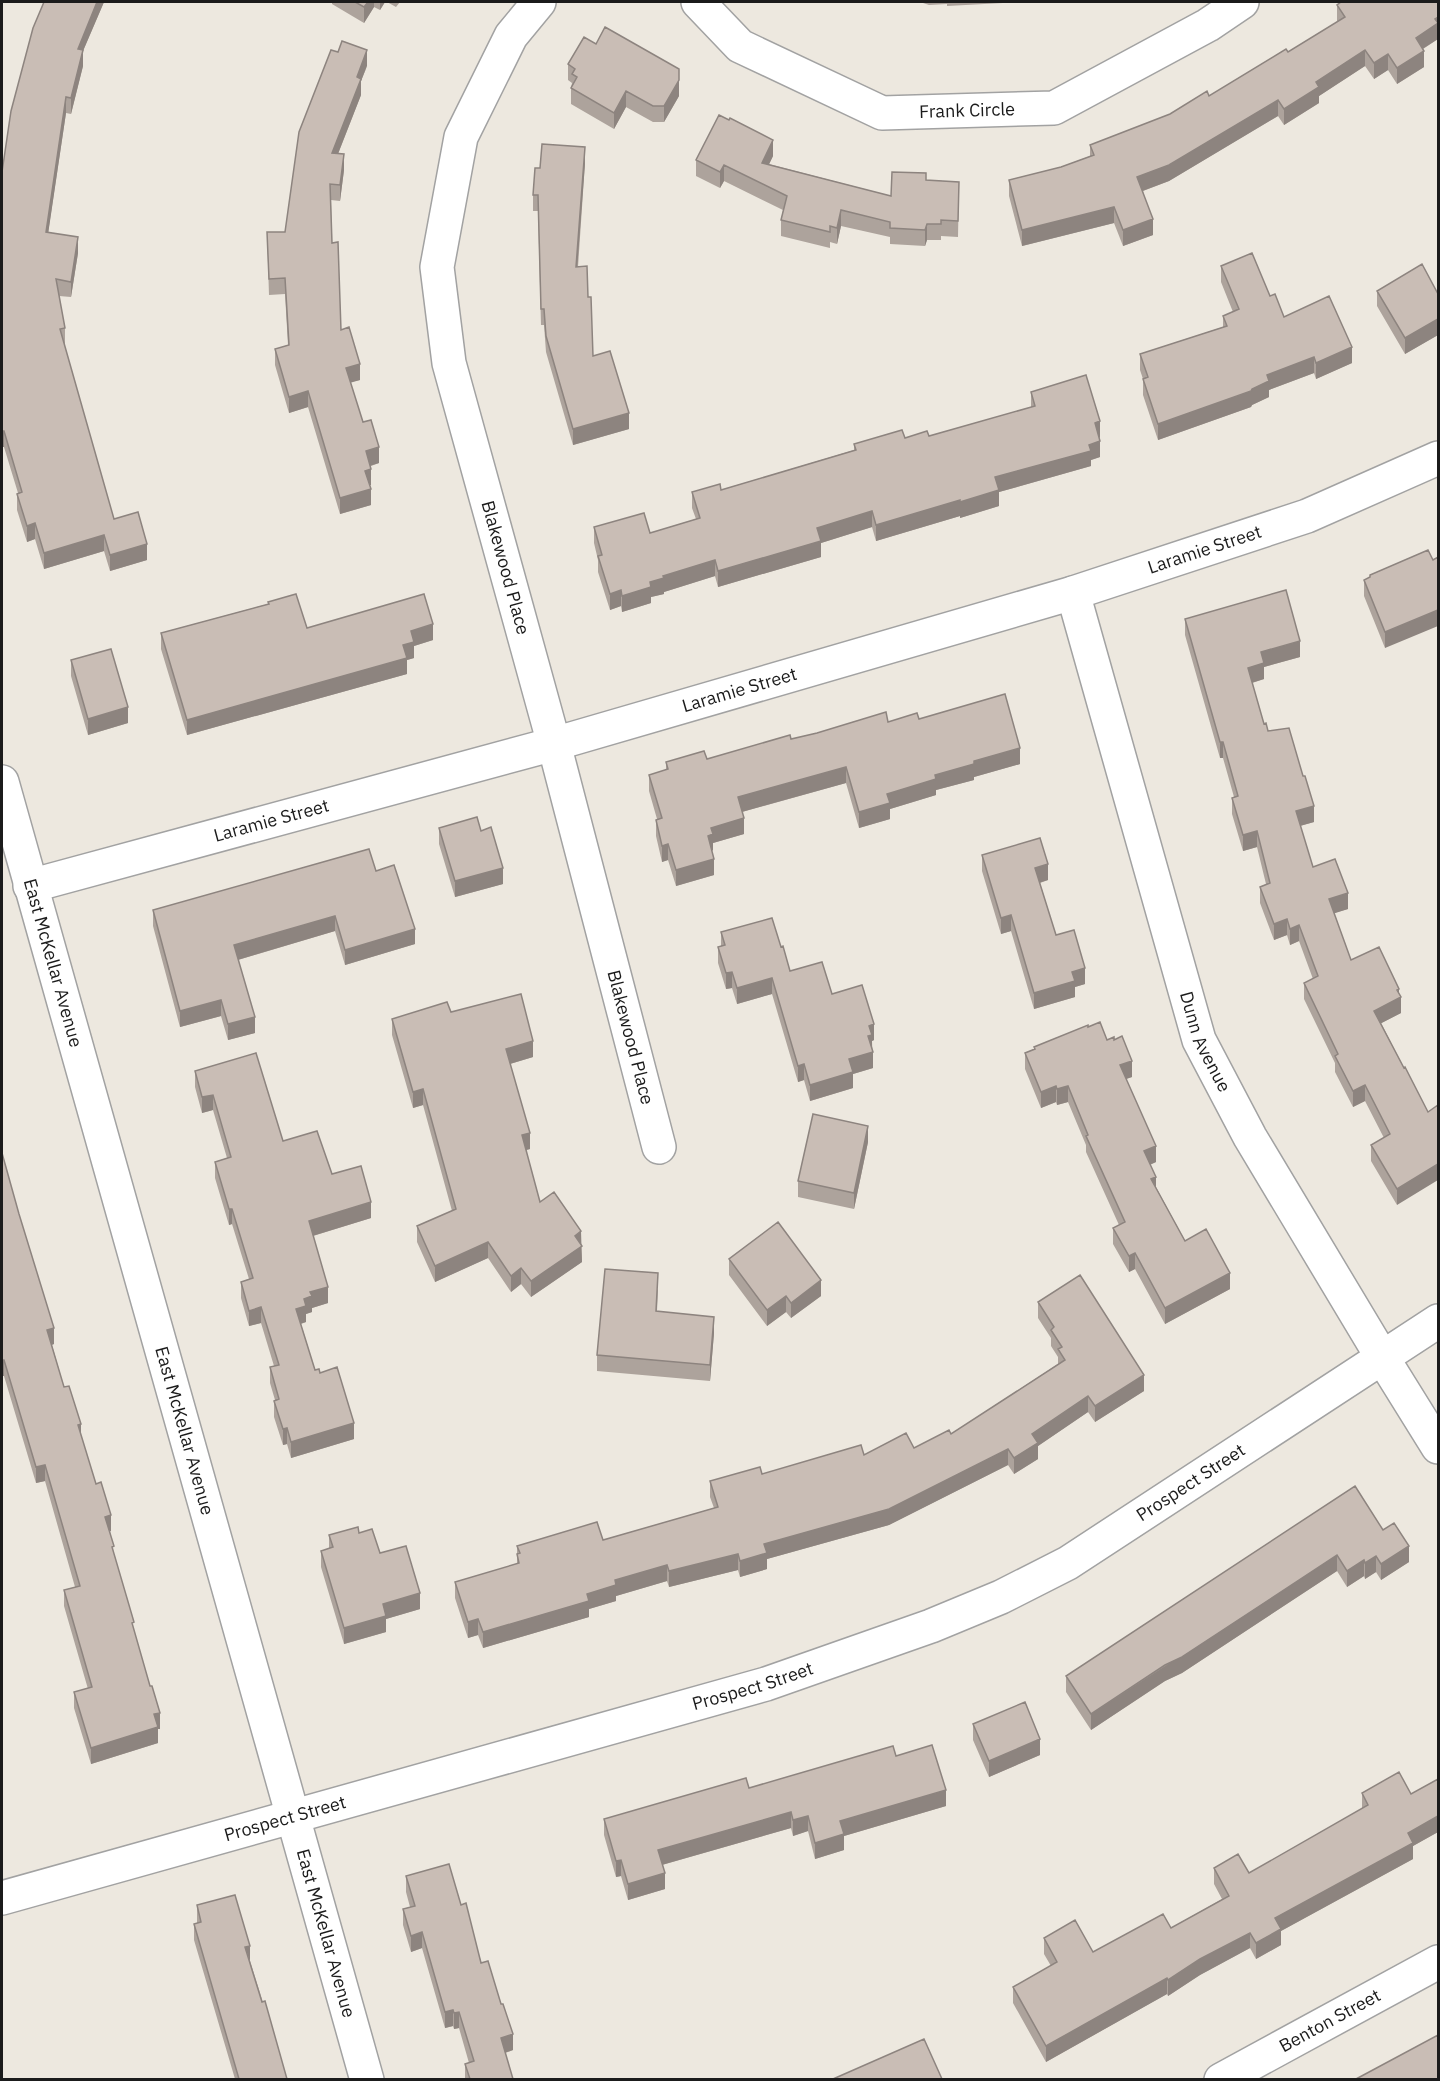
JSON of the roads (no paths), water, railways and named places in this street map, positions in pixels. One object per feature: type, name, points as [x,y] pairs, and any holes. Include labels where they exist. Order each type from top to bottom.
[{"type":"street","name":"Blakewood Place","points":[[538,2],[511,36],[461,138],[437,267],[449,363],[554,744],[659,1146]]},
{"type":"street","name":"Frank Circle","points":[[698,2],[740,46],[882,113],[1054,108],[1208,25],[1242,2]]},
{"type":"street","name":"Laramie Street","points":[[30,886],[554,744],[1073,594],[1307,516],[1438,458]]},
{"type":"street","name":"Dunn Avenue","points":[[1073,594],[1199,1040],[1250,1137],[1438,1447]]},
{"type":"street","name":"East McKellar Avenue","points":[[2,782],[367,2079]]},
{"type":"street","name":"Prospect Street","points":[[2,1898],[766,1684],[971,1610],[1068,1563],[1438,1321]]},
{"type":"street","name":"Benton Street","points":[[1221,2079],[1438,1962]]}]
